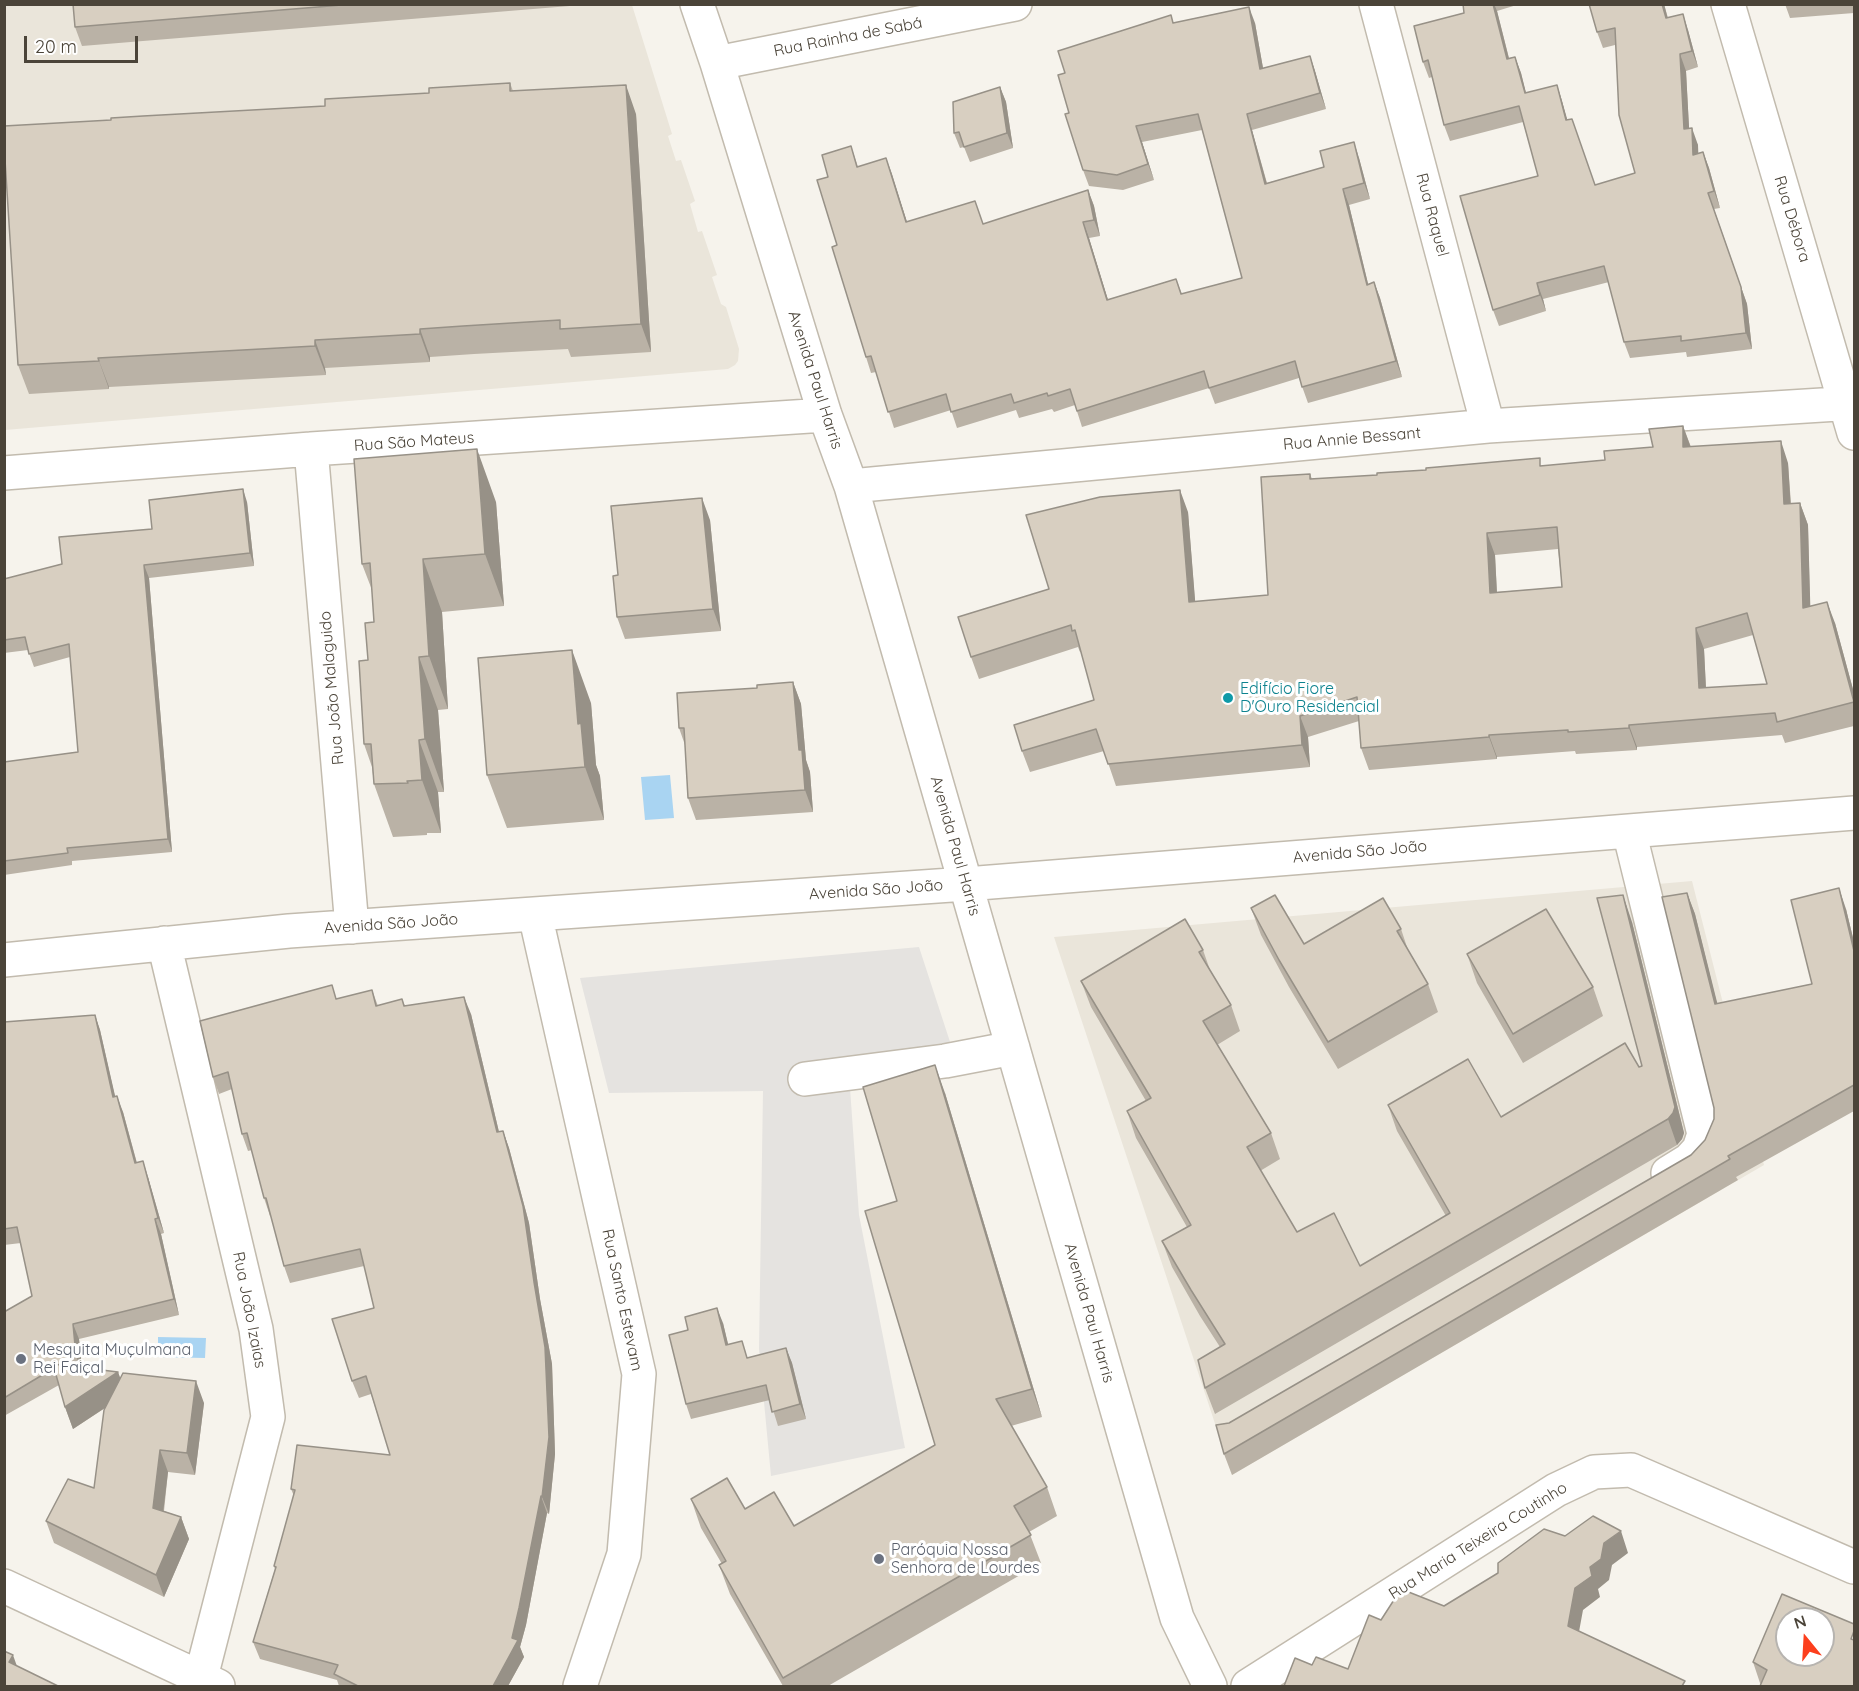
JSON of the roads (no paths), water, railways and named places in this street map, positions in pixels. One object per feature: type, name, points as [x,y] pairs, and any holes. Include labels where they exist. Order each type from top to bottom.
[{"type":"street","name":"Avenida Paul Harris","points":[[697,4],[825,414],[851,486],[1177,1618],[1210,1686]]},
{"type":"street","name":"Rua Rainha de Sabá","points":[[717,63],[1015,4]]},
{"type":"street","name":"Rua Raquel","points":[[1376,4],[1488,426]]},
{"type":"street","name":"Rua Débora","points":[[1728,4],[1852,413]]},
{"type":"street","name":"Rua Annie Bessant","points":[[851,486],[1488,426],[1852,413]]},
{"type":"street","name":"Rua São Mateus","points":[[4,473],[311,449],[825,414]]},
{"type":"street","name":"Rua João Malaguido","points":[[311,449],[352,927]]},
{"type":"street","name":"Avenida São João","points":[[4,960],[289,930],[966,884],[1854,813]]},
{"type":"street","points":[[1629,831],[1704,1134],[1699,1149],[1689,1160],[1638,1190]]},
{"type":"street","name":"Rua Santo Estevam","points":[[535,914],[639,1374],[624,1554],[580,1686]]},
{"type":"street","name":"Rua João Izaias","points":[[164,943],[256,1329],[268,1417],[210,1682]]},
{"type":"street","points":[[805,1079],[945,1061],[1013,1048]]},
{"type":"street","name":"Rua Maria Teixeira Coutinho","points":[[1248,1686],[1556,1490],[1594,1472],[1631,1470],[1854,1567]]},
{"type":"street","points":[[4,1586],[210,1682]]},
{"type":"water","points":[[670,775],[674,818],[645,820],[641,777]]},
{"type":"water","points":[[158,1337],[206,1338],[205,1358],[158,1357]]},
{"type":"place","name":"Edifício Fiore D'Ouro Residencial","points":[[1228,698]]},
{"type":"place","name":"Mesquita Muçulmana Rei Faiçal","points":[[21,1359]]},
{"type":"place","name":"Paróquia Nossa Senhora de Lourdes","points":[[879,1559]]}]
